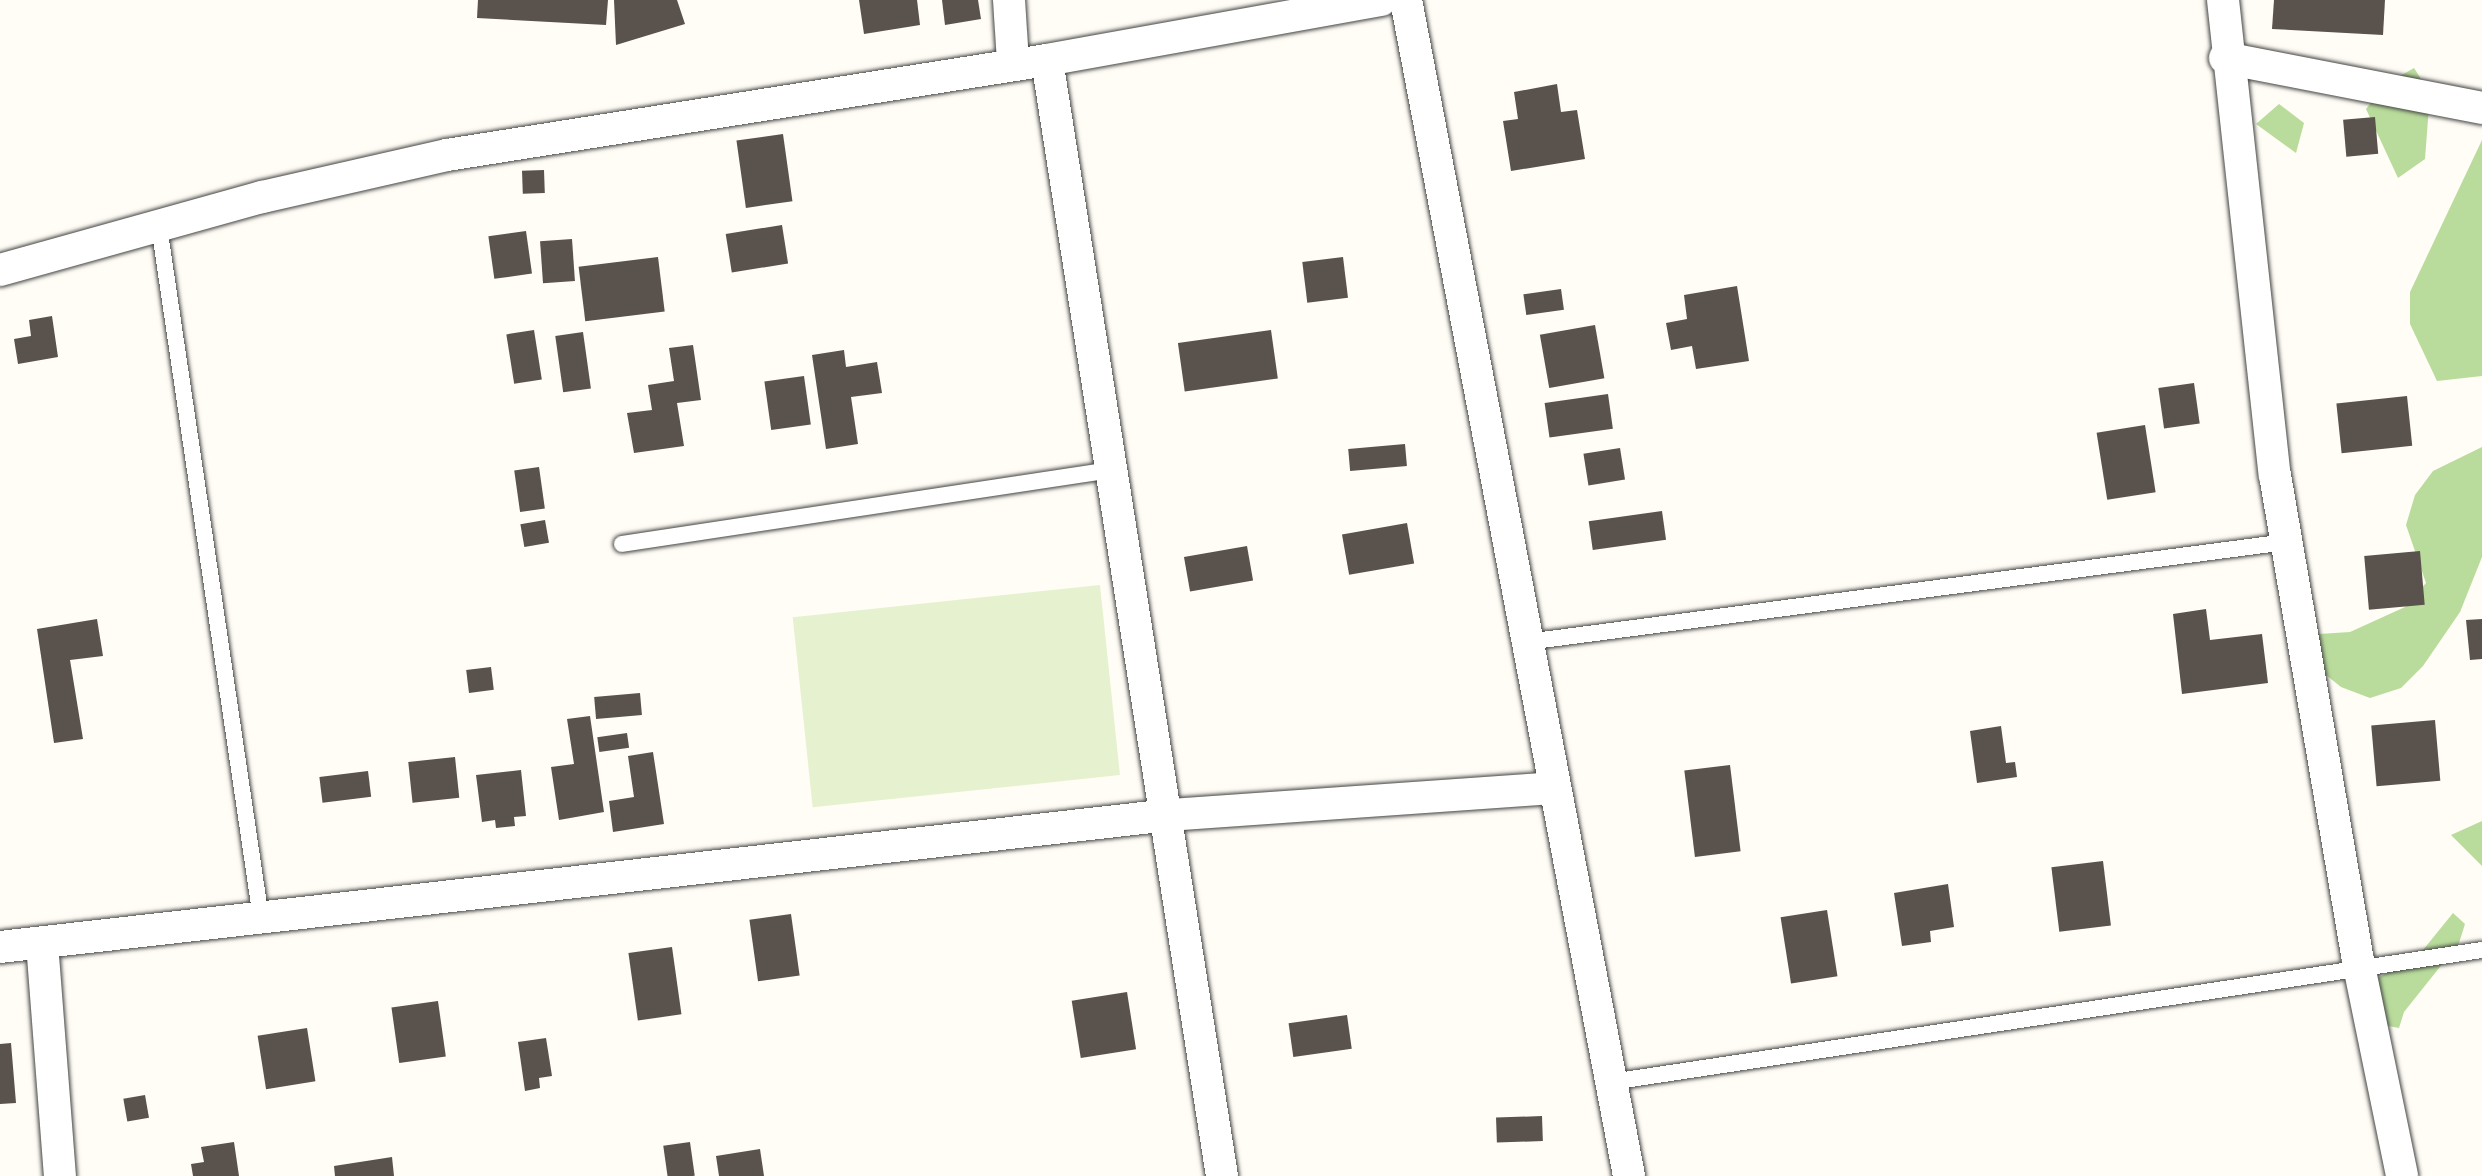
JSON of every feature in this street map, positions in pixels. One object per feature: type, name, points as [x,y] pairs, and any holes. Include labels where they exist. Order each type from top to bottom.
[{"type":"street","points":[[1009,0],[1013,62]]},
{"type":"street","points":[[0,270],[159,226],[447,155],[1013,62],[1047,60],[1382,0]]},
{"type":"street","points":[[1406,0],[1629,1176]]},
{"type":"street","points":[[2223,0],[2225,58],[2287,542],[2359,968],[2402,1176]]},
{"type":"street","points":[[2225,58],[2482,108]]},
{"type":"street","points":[[1047,60],[1169,815],[1222,1176]]},
{"type":"street","points":[[0,947],[1169,815],[1555,788]]},
{"type":"street","points":[[42,943],[60,1176]]},
{"type":"lane","points":[[159,226],[261,918]]},
{"type":"lane","points":[[622,544],[1111,470]]},
{"type":"lane","points":[[1527,642],[2287,542]]},
{"type":"lane","points":[[1611,1082],[2482,950]]},
{"type":"green space","points":[[2414,68],[2430,93],[2425,159],[2398,178],[2366,109],[2386,84]]},
{"type":"green space","points":[[2279,104],[2304,123],[2296,153],[2256,124]]},
{"type":"green space","points":[[2482,140],[2482,376],[2437,381],[2410,324],[2410,292]]},
{"type":"green space","points":[[2482,447],[2482,557],[2460,612],[2423,666],[2401,688],[2370,698],[2341,687],[2316,667],[2288,626],[2319,634],[2350,632],[2405,607],[2426,583],[2406,525],[2415,495],[2433,471]]},
{"type":"green space","points":[[1100,585],[1120,775],[813,807],[793,617]]},
{"type":"green space","points":[[2482,821],[2482,866],[2451,835]]},
{"type":"green space","points":[[2453,913],[2465,924],[2459,943],[2404,1012],[2399,1028],[2383,1025],[2364,987],[2423,950]]},
{"type":"building","points":[[478,0],[608,0],[606,25],[477,18]]},
{"type":"building","points":[[614,0],[677,0],[685,24],[616,45]]},
{"type":"building","points":[[859,0],[917,0],[920,25],[864,34]]},
{"type":"building","points":[[942,0],[978,0],[981,19],[945,25]]},
{"type":"building","points":[[2274,0],[2385,0],[2383,35],[2272,29]]},
{"type":"building","points":[[1557,84],[1561,112],[1577,110],[1585,159],[1511,171],[1503,121],[1518,119],[1514,92]]},
{"type":"building","points":[[2375,117],[2378,154],[2346,157],[2343,120]]},
{"type":"building","points":[[783,134],[792,201],[746,208],[736,141]]},
{"type":"building","points":[[544,170],[545,193],[523,194],[522,171]]},
{"type":"building","points":[[782,225],[788,264],[732,272],[726,234]]},
{"type":"building","points":[[526,231],[532,274],[494,279],[488,236]]},
{"type":"building","points":[[572,239],[575,281],[543,283],[540,241]]},
{"type":"building","points":[[658,257],[665,312],[585,321],[579,267]]},
{"type":"building","points":[[1343,257],[1348,298],[1307,303],[1302,262]]},
{"type":"building","points":[[1737,286],[1749,361],[1696,369],[1692,346],[1671,350],[1666,323],[1687,319],[1684,295]]},
{"type":"building","points":[[1561,289],[1564,310],[1526,315],[1523,294]]},
{"type":"building","points":[[52,316],[58,357],[18,364],[14,339],[31,336],[29,320]]},
{"type":"building","points":[[1595,325],[1604,378],[1549,388],[1540,335]]},
{"type":"building","points":[[534,330],[542,379],[514,384],[506,334]]},
{"type":"building","points":[[1271,330],[1278,379],[1185,392],[1178,343]]},
{"type":"building","points":[[583,332],[591,388],[563,392],[555,336]]},
{"type":"building","points":[[693,345],[701,400],[677,403],[684,446],[634,453],[627,413],[652,410],[648,385],[674,381],[669,348]]},
{"type":"building","points":[[844,350],[846,367],[877,362],[882,393],[851,397],[858,444],[826,449],[812,355]]},
{"type":"building","points":[[804,376],[811,425],[771,430],[764,382]]},
{"type":"building","points":[[2194,383],[2200,424],[2164,429],[2158,388]]},
{"type":"building","points":[[1608,394],[1613,429],[1549,438],[1545,403]]},
{"type":"building","points":[[2407,396],[2412,446],[2342,453],[2336,403]]},
{"type":"building","points":[[2145,425],[2156,492],[2107,500],[2097,433]]},
{"type":"building","points":[[1405,444],[1407,466],[1350,471],[1348,449]]},
{"type":"building","points":[[1620,448],[1625,480],[1588,485],[1583,454]]},
{"type":"building","points":[[539,467],[545,509],[520,512],[514,470]]},
{"type":"building","points":[[1662,511],[1666,540],[1593,550],[1589,521]]},
{"type":"building","points":[[545,520],[549,543],[524,547],[520,524]]},
{"type":"building","points":[[1407,523],[1414,563],[1349,575],[1342,534]]},
{"type":"building","points":[[1247,546],[1253,580],[1190,592],[1184,557]]},
{"type":"building","points":[[2420,551],[2425,605],[2369,610],[2364,556]]},
{"type":"building","points":[[2206,609],[2210,640],[2262,634],[2268,683],[2182,694],[2173,614]]},
{"type":"building","points":[[97,619],[103,656],[70,660],[83,739],[54,743],[37,629]]},
{"type":"building","points":[[2482,619],[2482,659],[2470,660],[2466,620]]},
{"type":"building","points":[[491,667],[494,690],[469,693],[466,670]]},
{"type":"building","points":[[640,693],[642,715],[596,719],[594,697]]},
{"type":"building","points":[[590,716],[604,812],[559,820],[551,767],[574,764],[567,719]]},
{"type":"building","points":[[2435,720],[2440,781],[2377,786],[2371,726]]},
{"type":"building","points":[[2001,726],[2006,763],[2015,762],[2017,777],[1977,783],[1970,731]]},
{"type":"building","points":[[627,733],[629,748],[599,752],[597,737]]},
{"type":"building","points":[[653,752],[664,824],[613,832],[609,801],[634,797],[628,756]]},
{"type":"building","points":[[455,757],[459,798],[413,803],[408,762]]},
{"type":"building","points":[[1730,765],[1741,851],[1695,857],[1684,771]]},
{"type":"building","points":[[521,770],[526,816],[514,817],[515,826],[496,828],[495,820],[482,822],[476,775]]},
{"type":"building","points":[[368,771],[371,797],[323,803],[319,777]]},
{"type":"building","points":[[2103,861],[2111,926],[2059,932],[2051,867]]},
{"type":"building","points":[[1948,884],[1954,927],[1930,931],[1931,942],[1902,946],[1894,893]]},
{"type":"building","points":[[1827,910],[1837,976],[1791,984],[1781,917]]},
{"type":"building","points":[[791,914],[800,975],[758,981],[749,920]]},
{"type":"building","points":[[672,947],[681,1014],[638,1020],[628,953]]},
{"type":"building","points":[[1127,992],[1136,1049],[1081,1058],[1072,1001]]},
{"type":"building","points":[[438,1001],[446,1056],[399,1063],[391,1008]]},
{"type":"building","points":[[1347,1015],[1352,1049],[1293,1057],[1289,1023]]},
{"type":"building","points":[[307,1028],[315,1081],[266,1089],[258,1036]]},
{"type":"building","points":[[546,1038],[552,1076],[539,1078],[540,1088],[525,1091],[518,1042]]},
{"type":"building","points":[[11,1043],[16,1103],[0,1104],[0,1044]]},
{"type":"building","points":[[145,1095],[149,1118],[127,1121],[123,1099]]},
{"type":"building","points":[[1542,1116],[1543,1141],[1497,1143],[1496,1118]]},
{"type":"building","points":[[234,1142],[239,1176],[193,1176],[191,1164],[204,1162],[201,1147]]},
{"type":"building","points":[[690,1142],[695,1176],[668,1176],[663,1146]]},
{"type":"building","points":[[760,1149],[764,1176],[719,1176],[716,1156]]},
{"type":"building","points":[[392,1157],[394,1176],[335,1176],[334,1166]]}]
